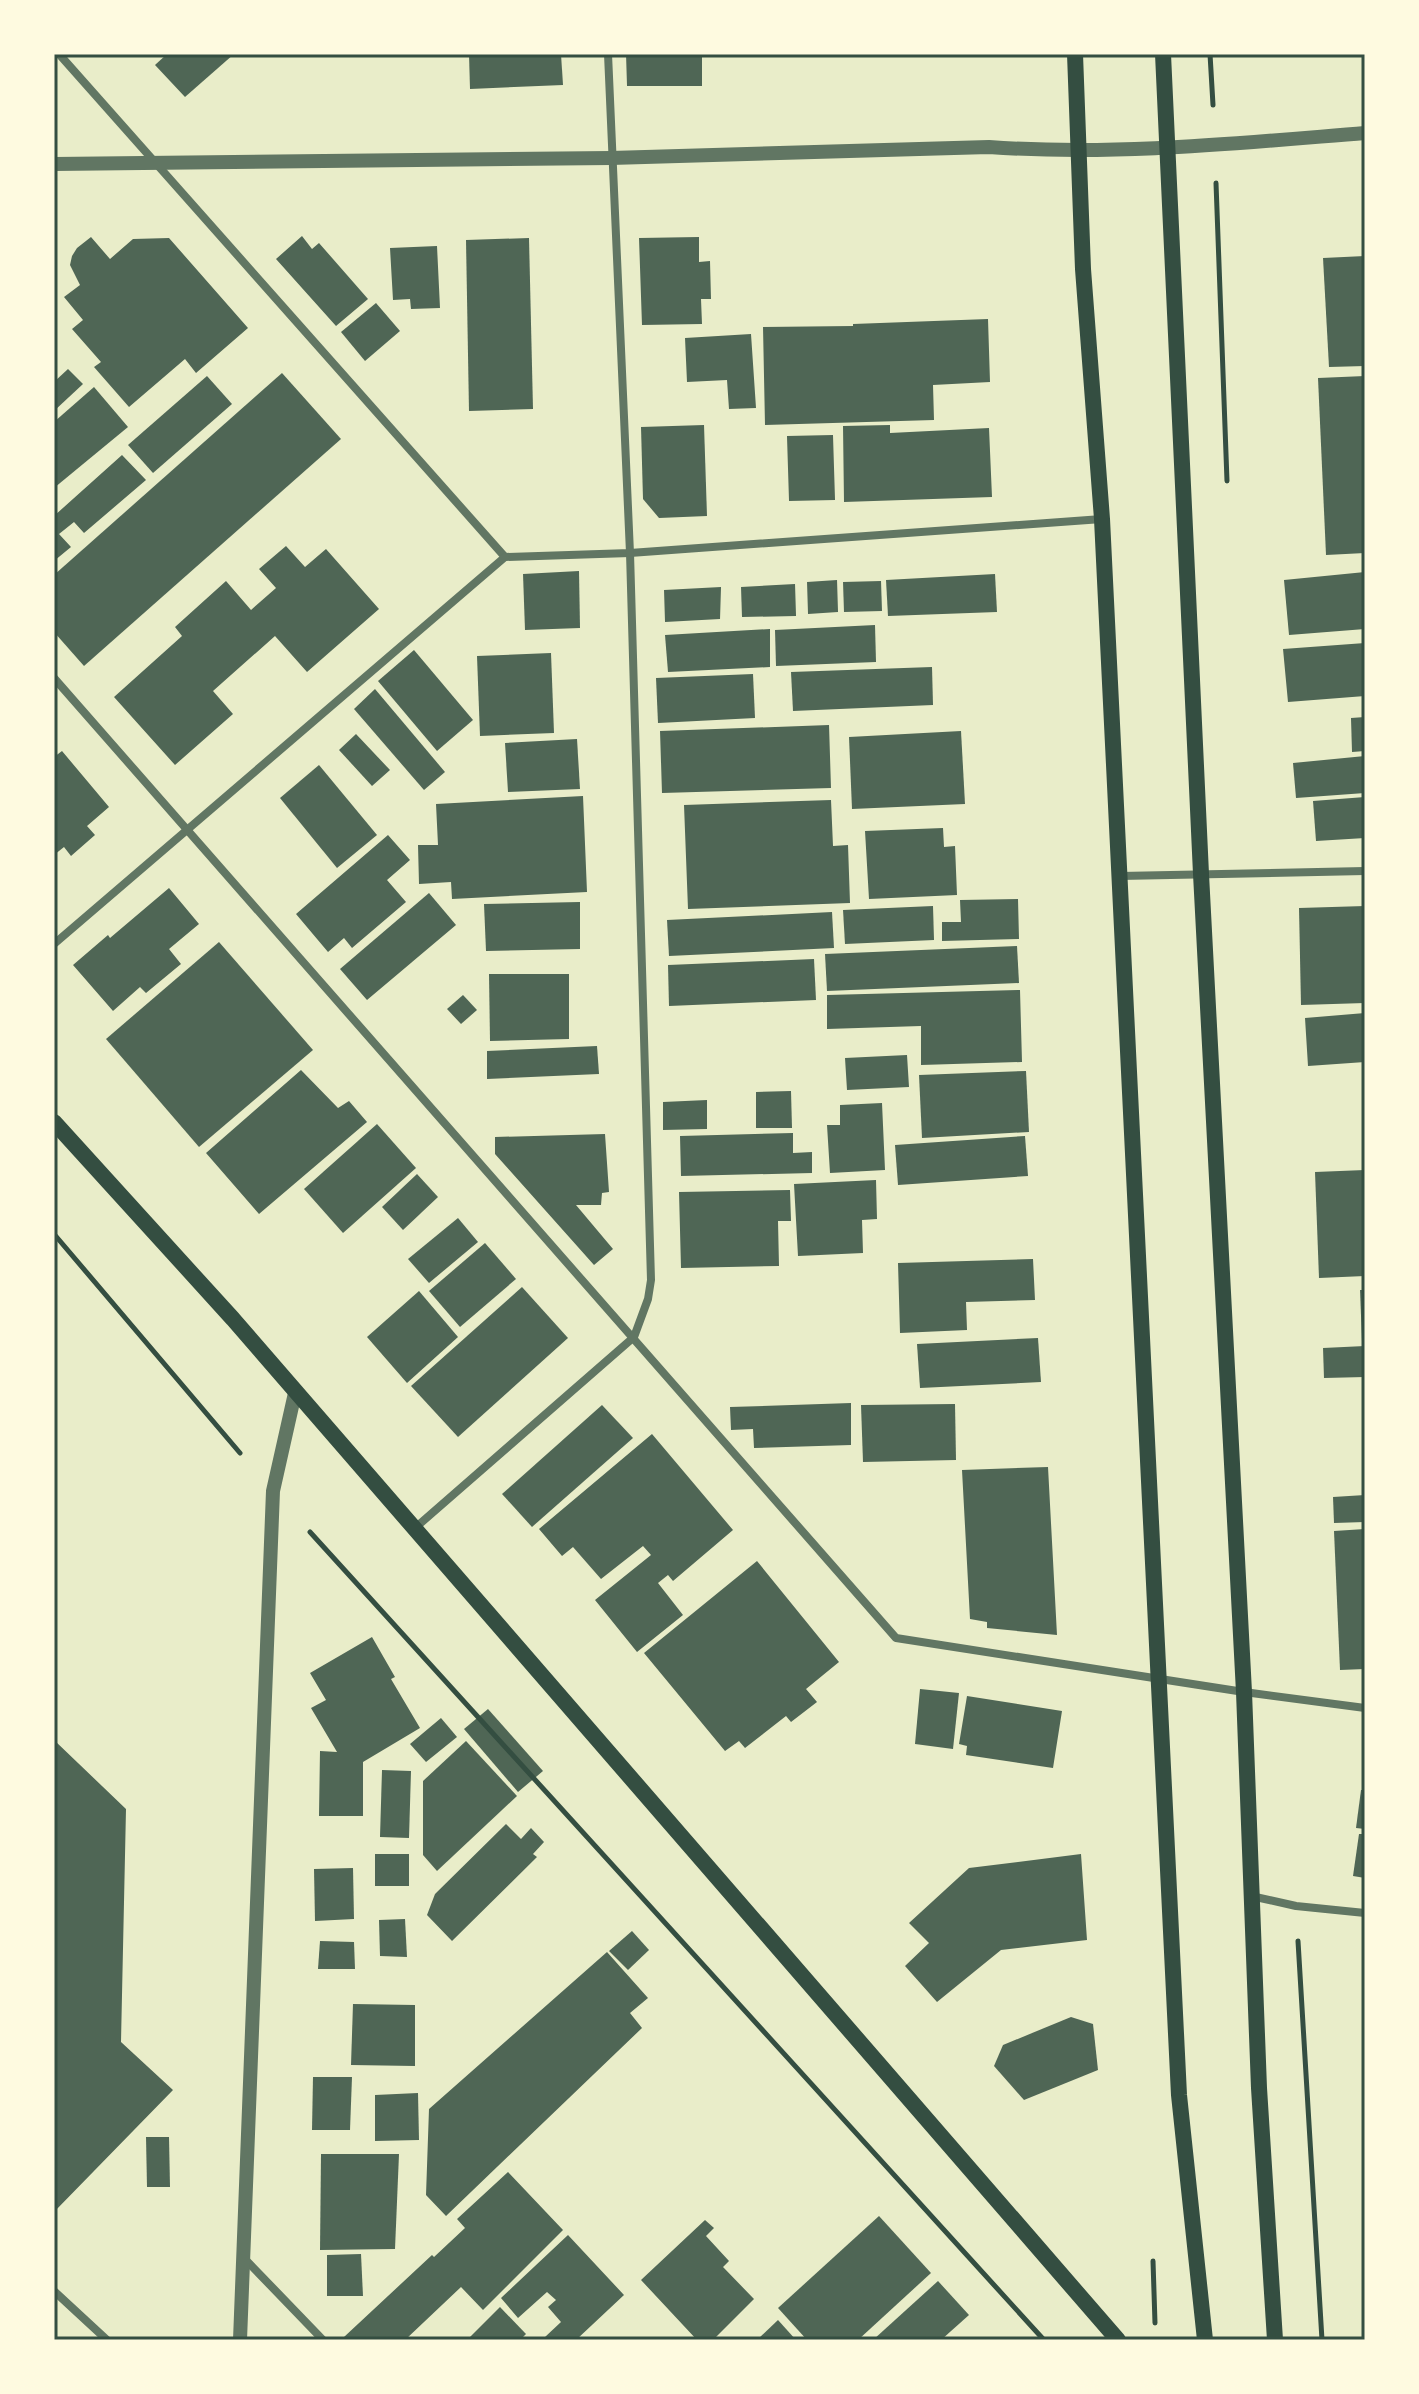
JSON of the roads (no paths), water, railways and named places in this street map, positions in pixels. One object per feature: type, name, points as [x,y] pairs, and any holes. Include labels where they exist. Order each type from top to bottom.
[{"type":"main road","points":[[1075,54],[1081,150],[1083,269],[1102,519],[1179,2095],[1205,2340]]},
{"type":"main road","points":[[1163,54],[1201,874],[1244,1692],[1250,1896],[1275,2340]]},
{"type":"main road","points":[[54,1122],[233,1319],[1118,2340]]},
{"type":"street","points":[[59,54],[505,557]]},
{"type":"street","points":[[414,1528],[634,1337],[648,1299],[651,1280],[630,553],[608,54]]},
{"type":"street","points":[[54,164],[611,158],[989,147],[1048,151],[1169,148],[1365,133]]},
{"type":"street","points":[[54,944],[505,557],[630,553],[1102,519]]},
{"type":"street","points":[[54,678],[896,1638],[1158,1680],[1365,1708]]},
{"type":"street","points":[[1119,876],[1365,871]]},
{"type":"street","points":[[240,2340],[273,1491],[295,1393]]},
{"type":"street","points":[[1250,1896],[1296,1906],[1365,1913]]},
{"type":"street","points":[[243,2256],[323,2340]]},
{"type":"street","points":[[54,2291],[107,2340]]}]
